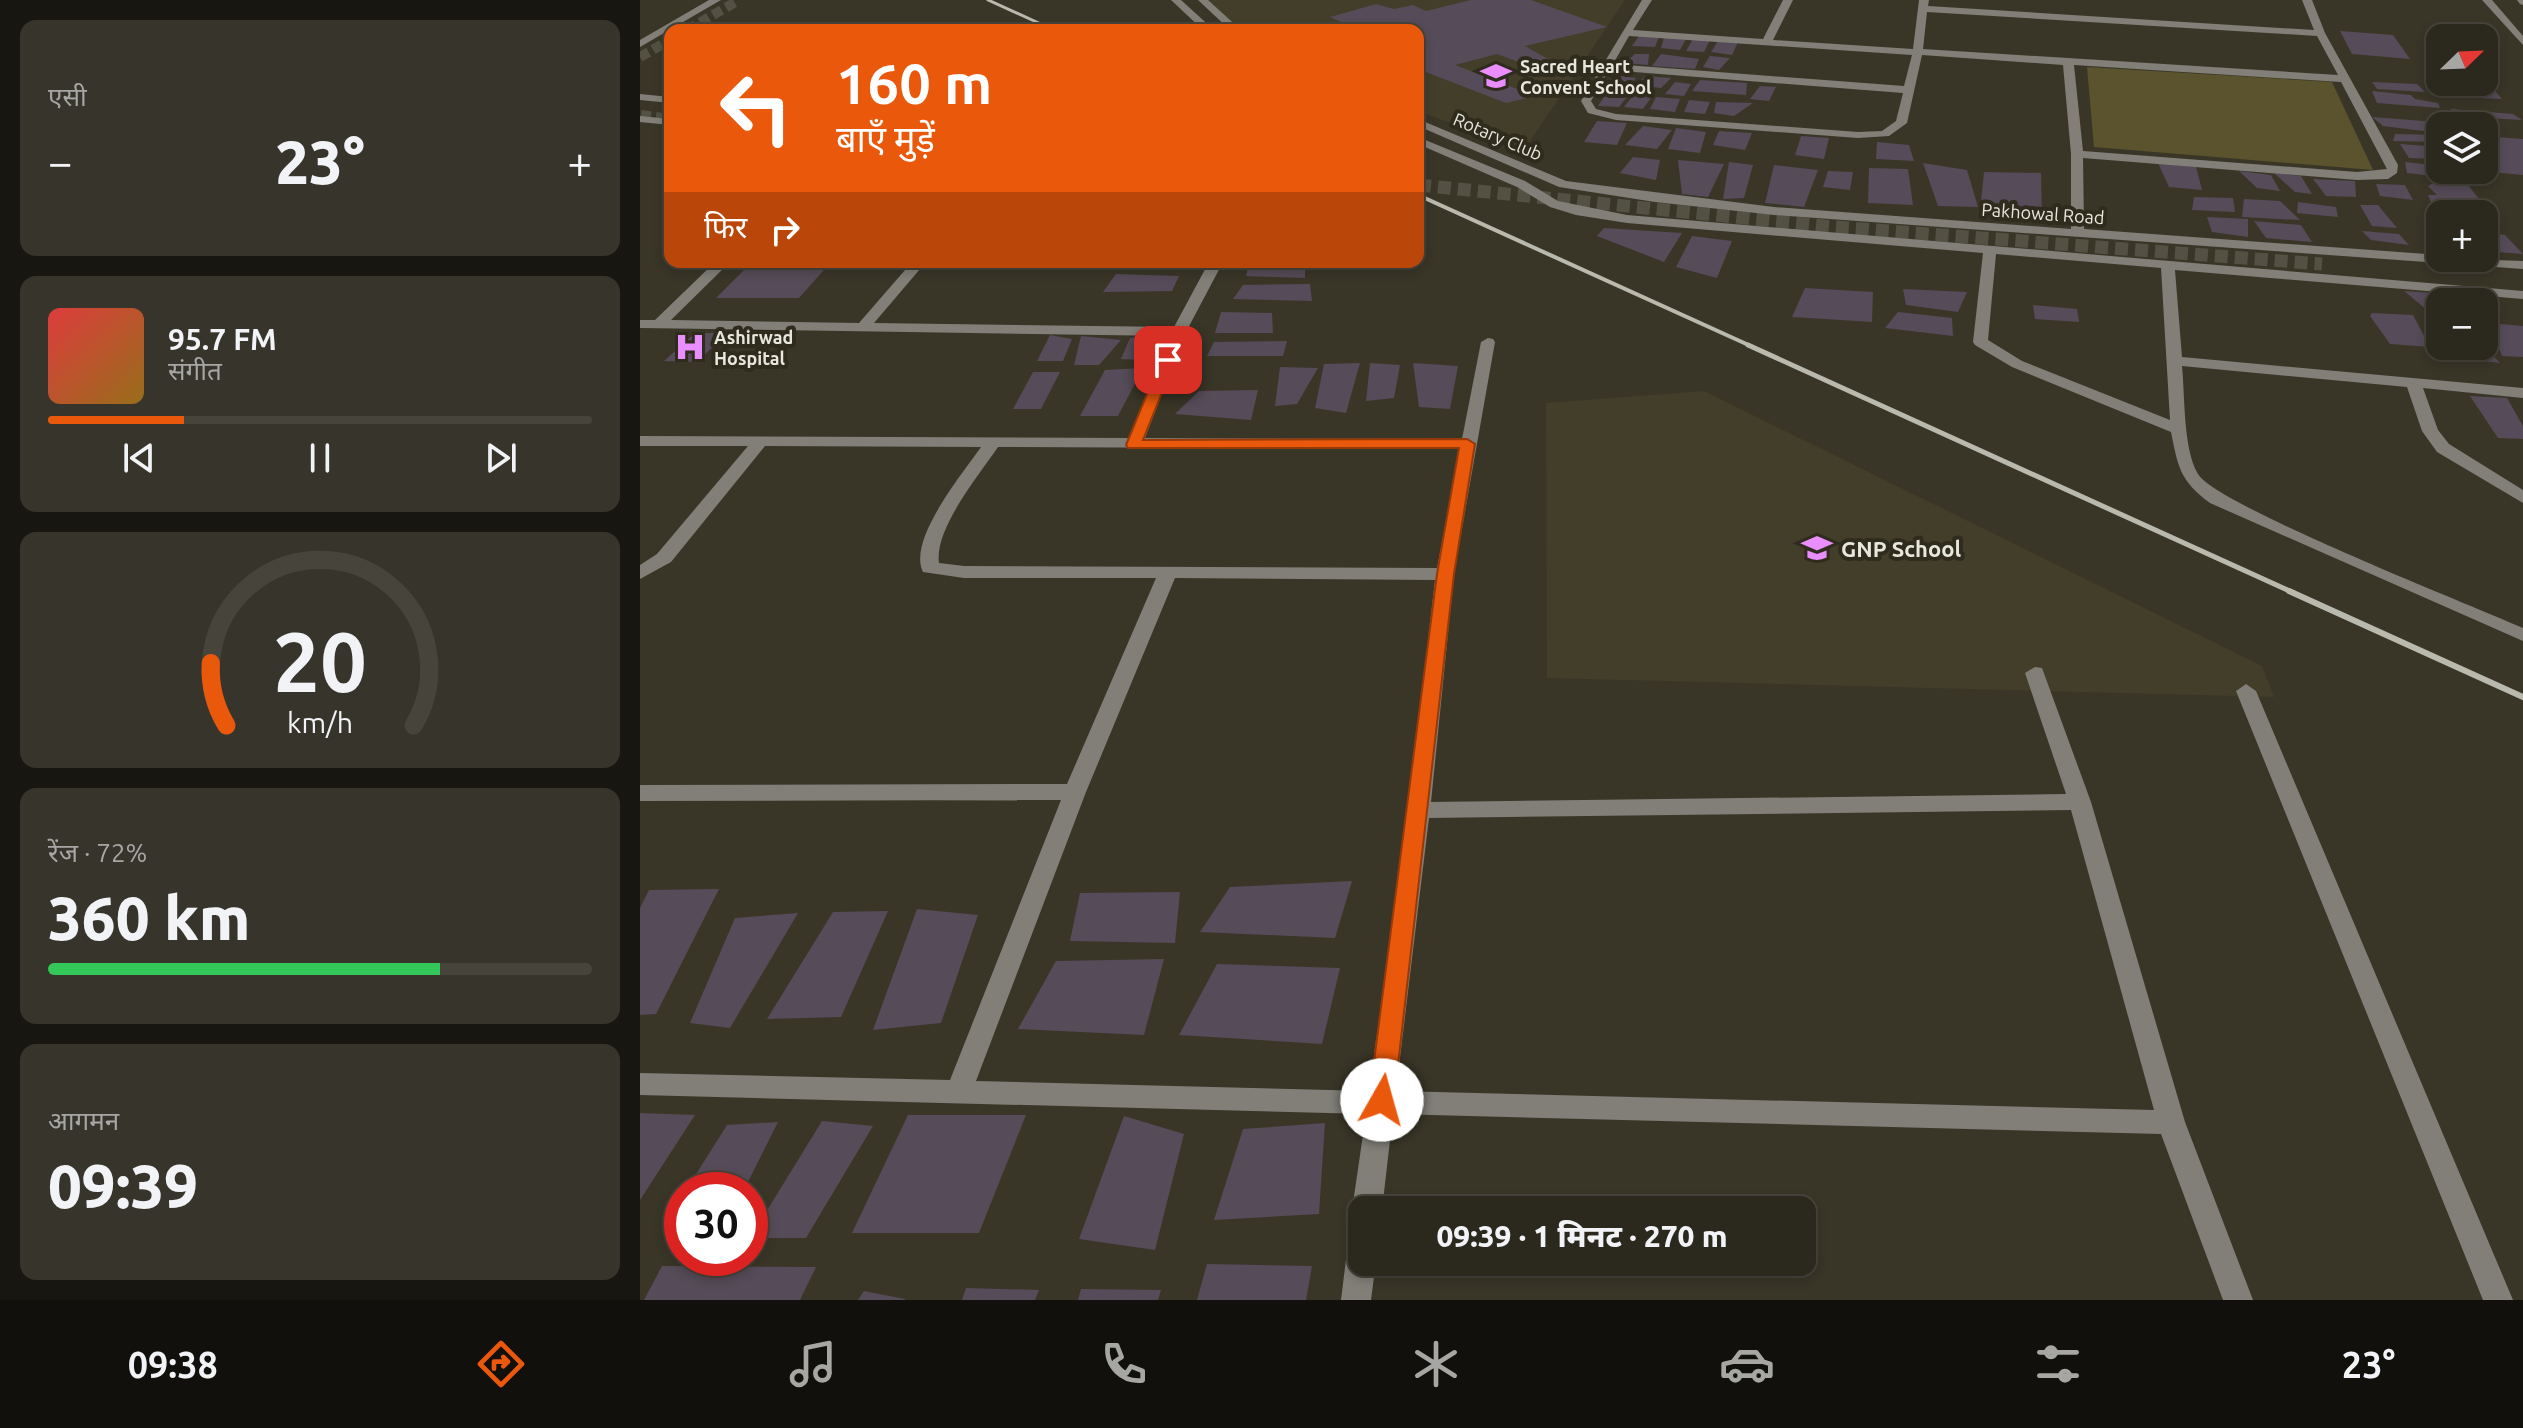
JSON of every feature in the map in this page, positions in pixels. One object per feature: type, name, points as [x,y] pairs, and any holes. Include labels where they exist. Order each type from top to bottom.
[{"type":"street","points":[[675,24],[716,0]]},
{"type":"street","points":[[1161,0],[1186,24]]},
{"type":"street","points":[[1176,0],[1202,24]]},
{"type":"street","points":[[1203,0],[1229,24]]},
{"type":"street","points":[[1647,0],[1586,101],[1592,111],[1616,117],[1872,136],[1897,128],[1910,90],[1924,5],[2320,33]]},
{"type":"street","points":[[1767,41],[1788,0]]},
{"type":"street","points":[[2077,154],[2357,176],[2388,175],[2393,170],[2392,165],[2320,33],[2307,0]]},
{"type":"street","points":[[2487,0],[2523,42]]},
{"type":"street","points":[[640,44],[664,30]]},
{"type":"street","points":[[1626,33],[2345,79]]},
{"type":"street","points":[[2068,62],[2077,154],[2078,234]]},
{"type":"street","points":[[1607,67],[1910,90]]},
{"type":"street","points":[[640,97],[664,99]]},
{"type":"street","points":[[640,118],[664,121]]},
{"type":"street","name":"Rotary Club","points":[[1424,124],[1563,184]]},
{"type":"street","name":"Pakhowal Road","points":[[1424,143],[1492,171],[1554,204],[1576,211],[1680,225],[2523,295]]},
{"type":"street","points":[[1492,171],[1519,164]]},
{"type":"street","name":"Pakhowal Road","points":[[1563,184],[1759,209],[2523,265]]},
{"type":"street","points":[[1990,252],[1980,342],[2017,364],[2179,429]]},
{"type":"street","points":[[2168,266],[2179,429],[2188,472],[2198,486],[2216,499],[2523,635]]},
{"type":"street","points":[[659,324],[717,268]]},
{"type":"street","points":[[863,327],[914,268]]},
{"type":"street","points":[[1134,445],[1179,332],[1213,268]]},
{"type":"street","points":[[640,324],[1179,332]]},
{"type":"street","points":[[1369,1196],[1419,810],[1445,574],[1488,342]]},
{"type":"street","points":[[2175,361],[2523,393]]},
{"type":"street","points":[[2413,383],[2430,431],[2443,448],[2523,498]]},
{"type":"street","points":[[640,441],[1467,444]]},
{"type":"street","points":[[640,573],[664,558],[760,442]]},
{"type":"street","points":[[992,444],[931,540],[926,559],[930,568],[964,572],[1445,574]]},
{"type":"street","points":[[959,1091],[1075,792],[1169,571]]},
{"type":"street","points":[[2035,673],[2080,802],[2171,1122],[2238,1300]]},
{"type":"street","points":[[2246,691],[2498,1300]]},
{"type":"street","points":[[640,793],[1075,792]]},
{"type":"street","points":[[1419,810],[2080,802]]},
{"type":"street","points":[[640,1084],[1382,1100],[2171,1122]]},
{"type":"street","points":[[1356,1300],[1359,1276]]},
{"type":"shaded area","name":"Sacred Heart Convent School","points":[[1206,0],[1625,0],[1524,150],[1424,113],[1424,24],[1233,24]]},
{"type":"shaded area","points":[[2087,67],[2332,82],[2373,170],[2094,147]]},
{"type":"shaded area","points":[[1704,391],[2262,666],[2274,697],[1547,678],[1546,403]]},
{"type":"building","points":[[1471,0],[1531,0],[1607,27],[1525,46],[1560,66],[1540,70],[1497,54],[1455,65],[1535,96],[1506,103],[1424,71],[1424,24],[1330,24],[1341,22],[1330,17],[1376,4],[1394,9],[1413,5],[1426,11]]},
{"type":"building","points":[[2340,31],[2393,35],[2410,59],[2352,54]]},
{"type":"building","points":[[1639,36],[1659,37],[1655,47],[1632,46]]},
{"type":"building","points":[[1664,37],[1686,39],[1680,50],[1661,48]]},
{"type":"building","points":[[1693,39],[1710,40],[1704,52],[1686,51]]},
{"type":"building","points":[[1718,41],[1738,42],[1732,55],[1711,52]]},
{"type":"building","points":[[1635,54],[1649,54],[1648,65],[1625,63]]},
{"type":"building","points":[[1661,54],[1699,59],[1695,69],[1652,66]]},
{"type":"building","points":[[1710,56],[1730,58],[1719,70],[1703,67]]},
{"type":"building","points":[[1621,76],[1636,78],[1628,91],[1612,88]]},
{"type":"building","points":[[1644,76],[1671,78],[1661,88],[1638,85]]},
{"type":"building","points":[[1700,80],[1747,83],[1746,95],[1692,91]]},
{"type":"building","points":[[1675,82],[1691,84],[1684,96],[1665,94]]},
{"type":"building","points":[[2372,82],[2417,84],[2425,92],[2377,89]]},
{"type":"building","points":[[1760,86],[1776,87],[1769,101],[1750,99]]},
{"type":"building","points":[[1608,91],[1630,93],[1619,107],[1598,106]]},
{"type":"building","points":[[2372,91],[2411,95],[2415,99],[2438,103],[2440,108],[2377,103]]},
{"type":"building","points":[[1635,93],[1653,95],[1643,109],[1624,107]]},
{"type":"building","points":[[2498,94],[2502,99],[2436,96]]},
{"type":"building","points":[[1656,97],[1680,99],[1675,112],[1650,109]]},
{"type":"building","points":[[1689,100],[1710,102],[1705,114],[1684,112]]},
{"type":"building","points":[[1716,102],[1753,103],[1734,116],[1714,113]]},
{"type":"building","points":[[2451,109],[2488,112],[2451,112]]},
{"type":"building","points":[[2498,113],[2513,114],[2522,120],[2498,119]]},
{"type":"building","points":[[2372,117],[2426,121],[2426,131],[2383,126]]},
{"type":"building","points":[[1597,121],[1627,123],[1617,145],[1584,142]]},
{"type":"building","points":[[1643,126],[1672,130],[1657,149],[1625,145]]},
{"type":"building","points":[[1676,128],[1706,132],[1700,153],[1668,149]]},
{"type":"building","points":[[1719,131],[1752,133],[1745,150],[1713,145]]},
{"type":"building","points":[[2395,134],[2426,135],[2426,142],[2393,141]]},
{"type":"building","points":[[1801,136],[1829,138],[1824,159],[1795,155]]},
{"type":"building","points":[[2498,137],[2523,139],[2523,175],[2498,173]]},
{"type":"building","points":[[1877,142],[1909,145],[1914,161],[1876,159]]},
{"type":"building","points":[[2400,144],[2426,146],[2426,159],[2409,158]]},
{"type":"building","points":[[1633,157],[1660,160],[1656,180],[1620,173]]},
{"type":"building","points":[[1678,160],[1724,164],[1708,197],[1682,194]]},
{"type":"building","points":[[1729,162],[1753,165],[1744,198],[1723,199]]},
{"type":"building","points":[[2405,162],[2426,164],[2426,175],[2407,173]]},
{"type":"building","points":[[1923,163],[1967,170],[1978,207],[1938,206]]},
{"type":"building","points":[[2158,163],[2196,167],[2202,190],[2169,187]]},
{"type":"building","points":[[1774,165],[1818,170],[1804,207],[1765,203]]},
{"type":"building","points":[[1869,168],[1908,169],[1913,205],[1868,203]]},
{"type":"building","points":[[1828,171],[1853,172],[1850,190],[1823,187]]},
{"type":"building","points":[[2239,171],[2271,175],[2280,191],[2257,188]]},
{"type":"building","points":[[1984,172],[2041,173],[2042,217],[1980,212]]},
{"type":"building","points":[[2274,173],[2301,176],[2312,194],[2295,192]]},
{"type":"building","points":[[2313,179],[2355,181],[2356,197],[2326,196]]},
{"type":"building","points":[[2376,184],[2405,185],[2413,200],[2380,196]]},
{"type":"building","points":[[2468,185],[2480,200],[2430,200],[2428,195],[2437,195],[2428,186]]},
{"type":"building","points":[[2194,197],[2233,198],[2235,212],[2192,210]]},
{"type":"building","points":[[2244,199],[2280,201],[2300,220],[2242,217]]},
{"type":"building","points":[[2298,202],[2336,207],[2338,217],[2297,213]]},
{"type":"building","points":[[2360,205],[2378,205],[2397,228],[2372,226]]},
{"type":"building","points":[[2207,217],[2248,219],[2248,237],[2212,232]]},
{"type":"building","points":[[2254,221],[2301,225],[2312,242],[2266,238]]},
{"type":"building","points":[[1604,228],[1682,233],[1664,262],[1597,236]]},
{"type":"building","points":[[2362,231],[2399,234],[2409,245],[2371,240]]},
{"type":"building","points":[[2498,234],[2505,235],[2523,254],[2498,252]]},
{"type":"building","points":[[1692,236],[1732,241],[1717,278],[1676,267]]},
{"type":"building","points":[[746,268],[826,268],[799,298],[716,298]]},
{"type":"building","points":[[1248,268],[1305,268],[1305,278],[1246,276]]},
{"type":"building","points":[[1116,274],[1179,276],[1172,291],[1103,292]]},
{"type":"building","points":[[1310,284],[1312,301],[1233,299],[1243,285]]},
{"type":"building","points":[[1805,288],[1873,292],[1872,322],[1792,317]]},
{"type":"building","points":[[1903,289],[1967,292],[1958,312],[1906,305]]},
{"type":"building","points":[[2404,291],[2426,293],[2426,309]]},
{"type":"building","points":[[2033,305],[2077,309],[2079,322],[2035,319]]},
{"type":"building","points":[[1221,312],[1272,313],[1273,333],[1215,333]]},
{"type":"building","points":[[1898,312],[1952,318],[1953,336],[1885,328]]},
{"type":"building","points":[[2372,313],[2413,315],[2426,339],[2426,347],[2390,344],[2370,316]]},
{"type":"building","points":[[2498,324],[2523,326],[2523,357],[2502,356],[2498,346]]},
{"type":"building","points":[[695,333],[727,333],[697,362],[664,361]]},
{"type":"building","points":[[1050,335],[1072,339],[1063,361],[1037,361]]},
{"type":"building","points":[[1157,335],[1142,360],[1121,359],[1130,338]]},
{"type":"building","points":[[1081,336],[1121,340],[1099,365],[1074,365]]},
{"type":"building","points":[[1287,341],[1283,356],[1207,356],[1214,342]]},
{"type":"building","points":[[1360,363],[1346,413],[1315,408],[1324,364]]},
{"type":"building","points":[[1370,363],[1400,365],[1394,398],[1366,401]]},
{"type":"building","points":[[1413,363],[1458,366],[1450,409],[1419,407]]},
{"type":"building","points":[[1280,367],[1318,368],[1297,404],[1275,406]]},
{"type":"building","points":[[1143,368],[1118,416],[1080,416],[1105,370]]},
{"type":"building","points":[[1033,372],[1060,372],[1041,409],[1013,409]]},
{"type":"building","points":[[1258,390],[1251,420],[1175,414],[1199,391]]},
{"type":"building","points":[[2470,396],[2507,398],[2523,426],[2523,439],[2498,438]]},
{"type":"building","points":[[1352,881],[1335,938],[1200,932],[1230,887]]},
{"type":"building","points":[[719,889],[656,1014],[640,1015],[640,908],[649,890]]},
{"type":"building","points":[[1180,892],[1175,943],[1070,941],[1080,893]]},
{"type":"building","points":[[917,909],[978,915],[941,1023],[873,1030]]},
{"type":"building","points":[[888,911],[841,1017],[767,1019],[833,912]]},
{"type":"building","points":[[798,913],[730,1028],[690,1023],[735,918]]},
{"type":"building","points":[[1164,959],[1144,1035],[1018,1029],[1056,961]]},
{"type":"building","points":[[1217,964],[1340,968],[1322,1044],[1179,1035]]},
{"type":"building","points":[[640,1113],[695,1115],[640,1200]]},
{"type":"building","points":[[908,1115],[1026,1115],[979,1233],[852,1233]]},
{"type":"building","points":[[1124,1116],[1184,1134],[1155,1250],[1079,1239]]},
{"type":"building","points":[[822,1121],[873,1126],[806,1238],[768,1238],[768,1209]]},
{"type":"building","points":[[778,1122],[753,1172],[697,1172],[727,1125]]},
{"type":"building","points":[[1325,1123],[1319,1214],[1214,1220],[1243,1129]]},
{"type":"building","points":[[1207,1264],[1312,1266],[1306,1300],[1197,1300]]},
{"type":"building","points":[[662,1266],[664,1276],[768,1276],[768,1267],[816,1267],[800,1300],[644,1300]]},
{"type":"building","points":[[966,1288],[1039,1290],[1035,1300],[962,1300]]},
{"type":"building","points":[[1081,1289],[1161,1290],[1158,1300],[1078,1300]]},
{"type":"building","points":[[864,1291],[905,1299],[905,1300],[858,1300]]},
{"type":"tunnel","points":[[697,24],[739,0]]},
{"type":"tunnel","points":[[640,57],[664,43]]},
{"type":"tunnel","points":[[641,115],[664,118]]},
{"type":"tunnel","points":[[1424,186],[1824,226],[2322,264]]},
{"type":"railway","points":[[988,0],[1041,24]]},
{"type":"railway","points":[[1424,198],[1753,347]]},
{"type":"railway","points":[[1748,345],[2294,593]]},
{"type":"railway","points":[[2289,591],[2523,697]]},
{"type":"place","name":"Sacred Heart Convent School","points":[[1496,76]]},
{"type":"place","name":"Ashirwad Hospital","points":[[690,347]]},
{"type":"place","name":"GNP School","points":[[1817,548]]},
{"type":"route","points":[[1168,360],[1134,445],[1467,444],[1445,574],[1382,1100]]}]
